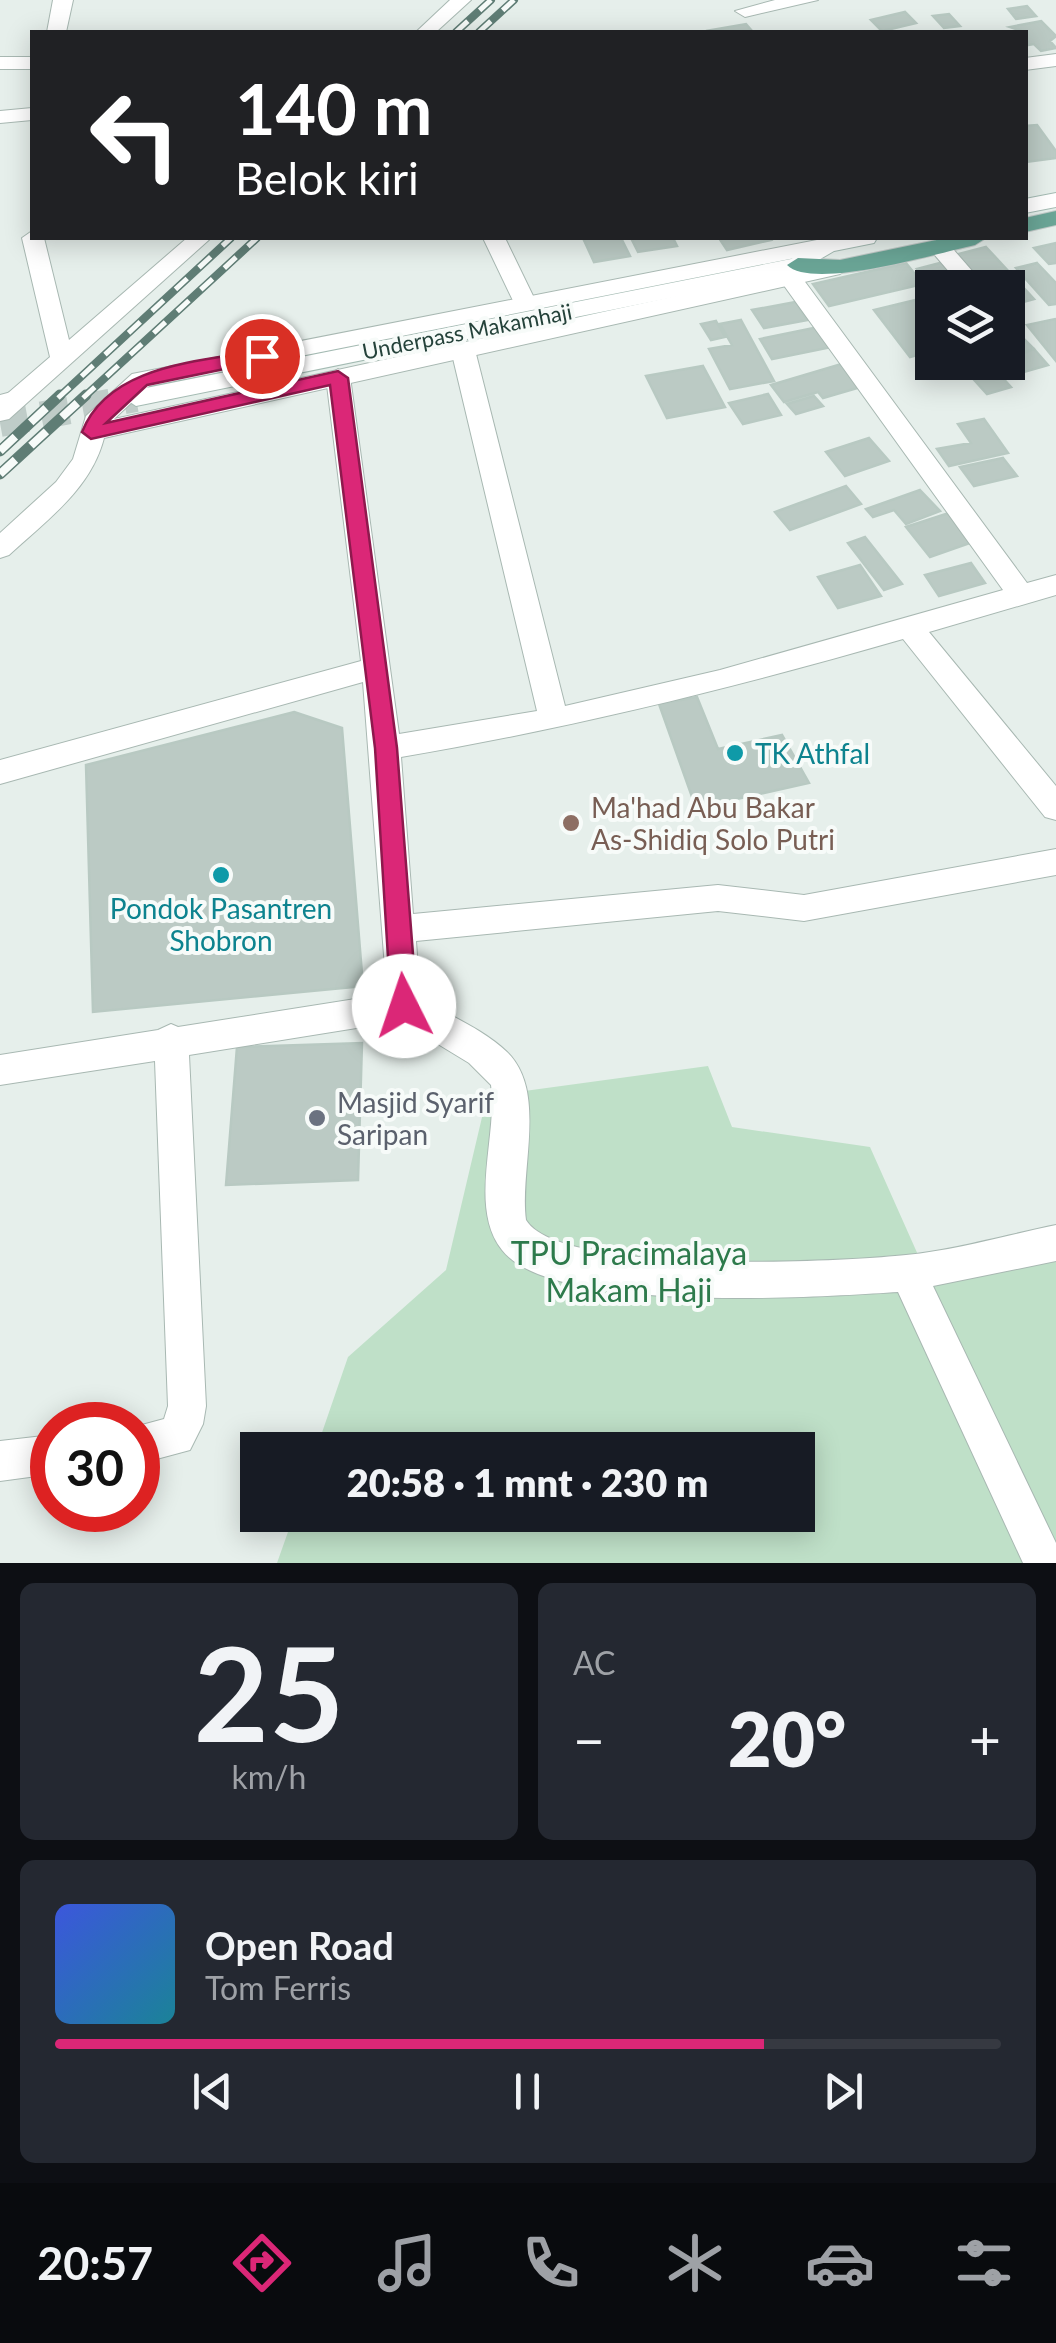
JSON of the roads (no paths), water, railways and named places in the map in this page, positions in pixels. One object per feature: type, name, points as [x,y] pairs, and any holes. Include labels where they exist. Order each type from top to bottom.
[{"type":"main road","points":[[1028,224],[1056,218]]},
{"type":"main road","points":[[840,267],[966,240]]},
{"type":"street","points":[[57,30],[63,0]]},
{"type":"street","points":[[427,30],[460,0]]},
{"type":"street","points":[[740,5],[808,0]]},
{"type":"street","points":[[740,5],[764,30]]},
{"type":"street","points":[[1028,64],[1056,60]]},
{"type":"street","points":[[0,62],[30,62]]},
{"type":"street","points":[[0,117],[30,114]]},
{"type":"street","points":[[1028,205],[1056,200]]},
{"type":"street","points":[[34,240],[34,260],[62,358]]},
{"type":"street","points":[[5,405],[198,240]]},
{"type":"street","points":[[495,240],[524,302]]},
{"type":"street","points":[[0,548],[77,474],[89,451],[95,422],[141,380],[855,240]]},
{"type":"street","points":[[795,272],[827,245]]},
{"type":"street","points":[[938,246],[960,270]]},
{"type":"street","points":[[91,432],[795,272],[840,267]]},
{"type":"street","points":[[795,272],[1020,594]]},
{"type":"street","name":"Underpass Makamhaji","points":[[136,398],[795,272]]},
{"type":"street","points":[[463,350],[554,720]]},
{"type":"street","points":[[338,378],[386,748],[404,1006]]},
{"type":"street","points":[[386,748],[554,720],[720,681],[1056,585]]},
{"type":"street","points":[[911,629],[1056,808]]},
{"type":"street","points":[[0,772],[374,668]]},
{"type":"street","points":[[399,930],[718,898],[804,908],[1056,862]]},
{"type":"street","points":[[0,1070],[404,1006],[496,1063],[508,1082],[508,1214],[513,1236],[528,1250],[564,1266],[671,1277],[805,1280],[908,1273],[1056,1243]]},
{"type":"street","points":[[160,1440],[176,1436],[184,1424],[186,1406],[171,1040]]},
{"type":"street","points":[[908,1273],[1044,1563]]},
{"type":"street","points":[[0,1461],[30,1458]]},
{"type":"tunnel","points":[[0,423],[136,398]]},
{"type":"railway","points":[[458,30],[491,0]]},
{"type":"railway","points":[[481,30],[514,0]]},
{"type":"railway","points":[[58,398],[229,240]]},
{"type":"railway","points":[[83,398],[255,240]]},
{"type":"railway","points":[[0,451],[60,395]]},
{"type":"railway","points":[[0,474],[86,395]]},
{"type":"place","name":"TK Athfal","points":[[735,753]]},
{"type":"place","name":"Ma'had Abu Bakar As-Shidiq Solo Putri","points":[[571,823]]},
{"type":"place","name":"Pondok Pasantren Shobron","points":[[221,875]]},
{"type":"place","name":"Masjid Syarif Saripan","points":[[317,1118]]},
{"type":"park label","name":"TPU Pracimalaya Makam Haji","points":[[629,1270]]}]
